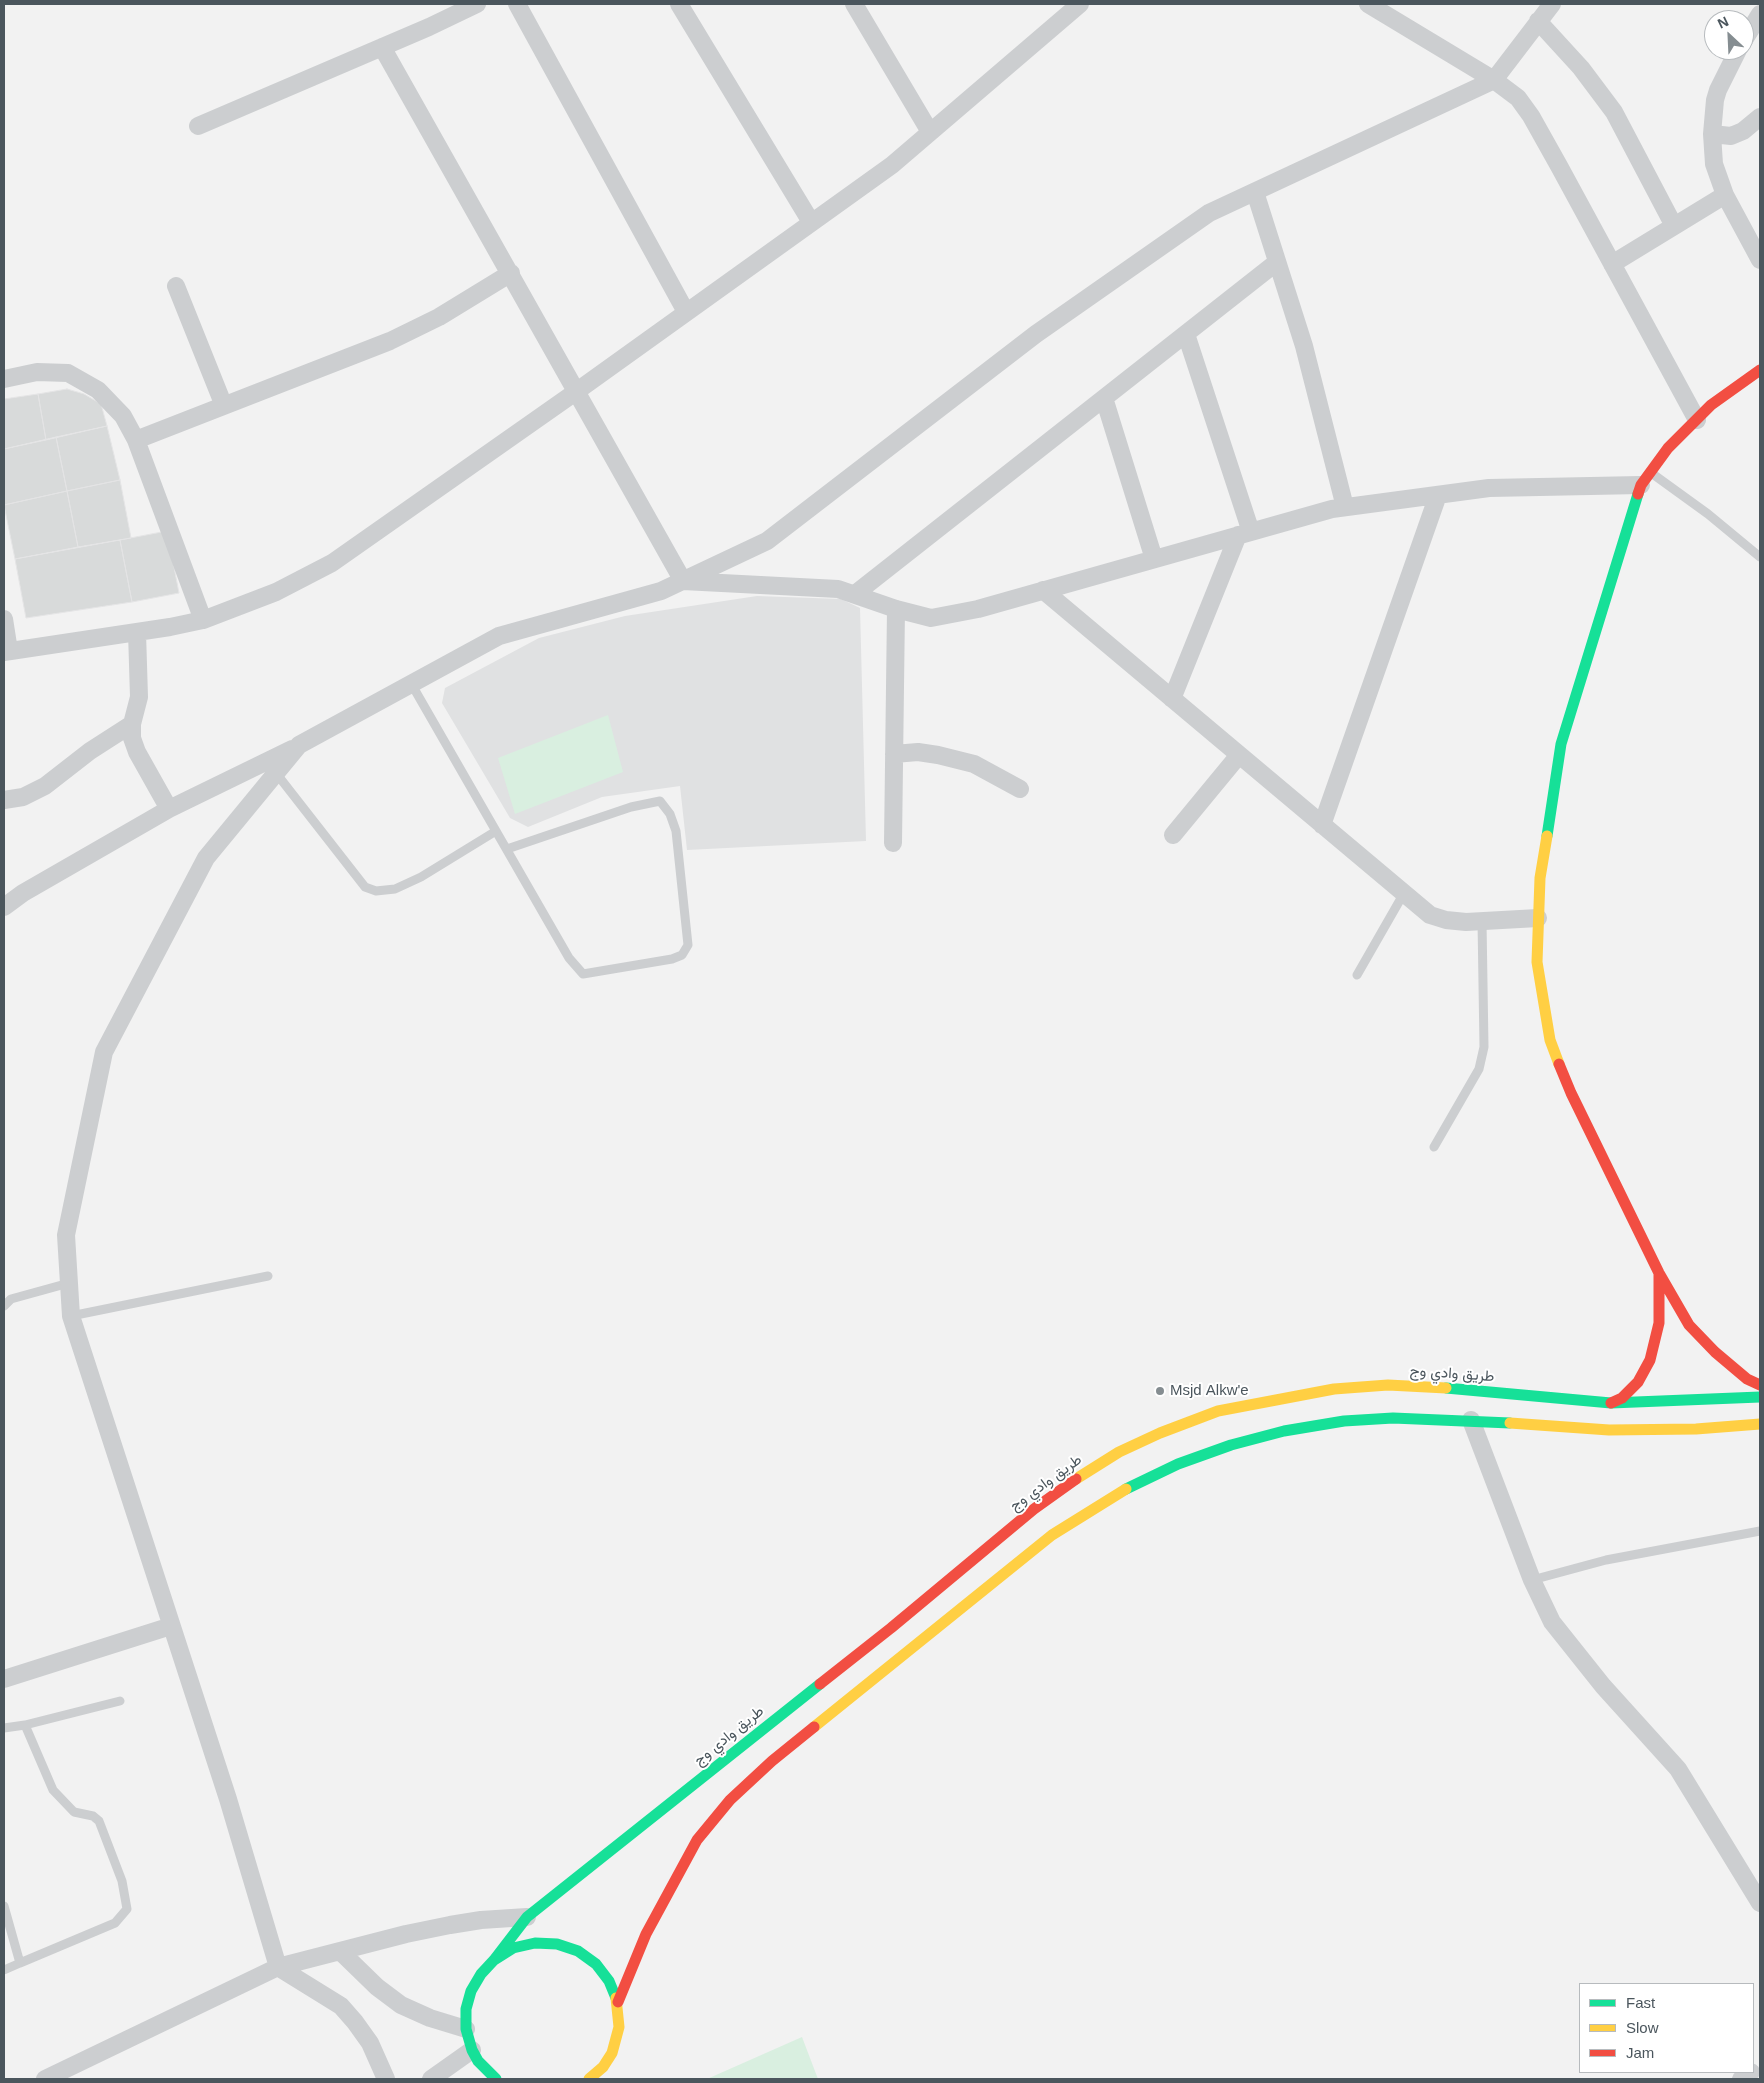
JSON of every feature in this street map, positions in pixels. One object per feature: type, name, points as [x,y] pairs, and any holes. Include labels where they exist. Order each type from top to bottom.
[{"type":"main road","points":[[1760,370],[1711,405],[1668,448],[1646,479],[1624,535],[1561,744],[1540,878],[1537,962],[1550,1040],[1579,1111],[1659,1273],[1689,1325],[1722,1358],[1747,1378],[1760,1385]]},
{"type":"main road","points":[[1611,1403],[1622,1398],[1638,1382],[1650,1360],[1659,1324],[1659,1273]]},
{"type":"main road","name":"طريق وادي وج","points":[[475,2061],[466,2029],[466,2009],[471,1991],[481,1974],[527,1917],[890,1628],[1034,1509],[1081,1475],[1119,1452],[1218,1411],[1334,1389],[1388,1385],[1470,1388],[1611,1403],[1760,1397]]},
{"type":"main road","points":[[618,2002],[646,1934],[696,1840],[730,1800],[772,1762],[1052,1535],[1133,1485],[1178,1464],[1231,1445],[1284,1431],[1344,1421],[1393,1418],[1471,1420],[1609,1430],[1696,1430],[1760,1424]]},
{"type":"main road","points":[[494,1960],[513,1948],[535,1943],[557,1944],[578,1951],[596,1964],[609,1981],[618,2002],[619,2027],[612,2052],[603,2067],[589,2079]]},
{"type":"main road","points":[[612,2052],[615,2070]]},
{"type":"main road","points":[[475,2061],[492,2078]]},
{"type":"main road","points":[[603,2067],[603,2079]]},
{"type":"street","points":[[198,126],[477,4]]},
{"type":"street","points":[[517,4],[686,312]]},
{"type":"street","points":[[678,4],[811,222]]},
{"type":"street","points":[[4,619],[6,652],[137,632],[203,620],[276,592],[332,563],[577,391],[892,165],[1080,4]]},
{"type":"street","points":[[1368,4],[1494,80],[1518,98],[1531,116],[1697,420]]},
{"type":"street","points":[[4,907],[23,893],[169,809],[299,746],[499,636],[661,591],[767,542],[1036,334],[1209,213],[1494,80],[1552,4]]},
{"type":"street","points":[[857,5],[930,132]]},
{"type":"street","points":[[1538,21],[1581,68],[1614,112],[1674,226]]},
{"type":"street","points":[[382,47],[683,581]]},
{"type":"street","points":[[1733,60],[1715,100],[1712,134],[1714,164],[1725,196],[1760,260]]},
{"type":"street","points":[[1712,134],[1731,136],[1743,131],[1760,117]]},
{"type":"street","points":[[1255,192],[1304,346],[1345,507]]},
{"type":"street","points":[[1612,264],[1725,196]]},
{"type":"street","points":[[854,594],[1277,262]]},
{"type":"street","points":[[136,440],[390,341],[439,317],[511,274]]},
{"type":"street","points":[[176,286],[224,406]]},
{"type":"street","points":[[1172,699],[1244,534],[1186,334]]},
{"type":"street","points":[[4,379],[37,372],[68,373],[98,390],[122,416],[136,440],[203,620]]},
{"type":"street","points":[[1104,398],[1154,559]]},
{"type":"street","points":[[683,581],[838,590],[931,618],[978,609],[1332,509],[1489,488],[1646,479]]},
{"type":"street","points":[[1322,825],[1438,495]]},
{"type":"street","points":[[1043,590],[1430,915],[1446,920],[1482,921],[1538,918]]},
{"type":"street","points":[[893,843],[896,609]]},
{"type":"street","points":[[137,632],[139,697],[132,724],[132,738],[137,752],[169,809]]},
{"type":"street","points":[[4,800],[22,797],[45,786],[90,751],[132,724]]},
{"type":"street","points":[[299,746],[206,858],[104,1052],[66,1235],[70,1316],[228,1799],[278,1967],[341,2006],[370,2043],[386,2079]]},
{"type":"street","points":[[894,754],[918,752],[974,764],[1020,789]]},
{"type":"street","points":[[1173,835],[1239,755]]},
{"type":"street","points":[[1471,1420],[1532,1580],[1552,1622],[1603,1686],[1678,1769],[1760,1903]]},
{"type":"street","points":[[4,1679],[171,1626]]},
{"type":"street","points":[[45,2079],[278,1967],[406,1934],[450,1925],[481,1920],[527,1917]]},
{"type":"street","points":[[341,1952],[377,1987],[401,2005],[430,2018],[466,2029]]},
{"type":"street","points":[[432,2079],[475,2061]]},
{"type":"lane","points":[[1646,479],[1708,514],[1760,557]]},
{"type":"lane","points":[[412,684],[506,849],[569,958],[583,974],[672,958],[682,955],[688,946],[676,831],[670,814],[660,802],[631,807],[506,849]]},
{"type":"lane","points":[[276,773],[365,887],[376,891],[395,889],[421,877],[496,831]]},
{"type":"lane","points":[[1357,975],[1404,894]]},
{"type":"lane","points":[[1434,1147],[1479,1069],[1484,1047],[1482,921]]},
{"type":"lane","points":[[70,1316],[268,1276]]},
{"type":"lane","points":[[4,1306],[12,1299],[69,1283]]},
{"type":"lane","points":[[1532,1580],[1606,1560],[1760,1531]]},
{"type":"lane","points":[[4,1728],[25,1725],[120,1701]]},
{"type":"lane","points":[[4,1970],[115,1922],[127,1909],[122,1881],[99,1821],[93,1816],[74,1812],[53,1790],[25,1725]]},
{"type":"lane","points":[[4,1906],[20,1964]]},
{"type":"shaded area","points":[[757,596],[841,599],[860,608],[866,841],[687,850],[680,786],[602,797],[528,827],[510,818],[442,703],[445,688],[539,638],[625,616]]},
{"type":"green space","points":[[608,715],[623,772],[515,814],[498,758]]},
{"type":"green space","points":[[802,2037],[818,2079],[707,2079]]},
{"type":"building","points":[[67,389],[84,394],[101,404],[107,426],[46,440],[38,394]]},
{"type":"building","points":[[38,394],[46,440],[4,449],[4,399]]},
{"type":"building","points":[[107,426],[120,480],[67,491],[56,437]]},
{"type":"building","points":[[56,437],[67,491],[4,505],[4,449]]},
{"type":"building","points":[[120,480],[131,538],[78,547],[67,491]]},
{"type":"building","points":[[67,491],[78,547],[15,559],[4,505]]},
{"type":"building","points":[[167,531],[179,593],[132,602],[120,540]]},
{"type":"building","points":[[120,540],[132,602],[26,618],[15,559]]},
{"type":"traffic: fast","points":[[1547,836],[1561,744],[1638,494]]},
{"type":"traffic: fast","points":[[1446,1388],[1611,1403],[1760,1397]]},
{"type":"traffic: fast","points":[[1126,1489],[1178,1464],[1231,1445],[1284,1431],[1344,1421],[1393,1418],[1510,1423]]},
{"type":"traffic: fast","points":[[494,1960],[527,1917],[820,1684]]},
{"type":"traffic: fast","points":[[496,2079],[478,2061],[472,2050],[466,2029],[466,2009],[471,1991],[481,1974],[494,1960],[513,1948],[535,1943],[557,1944],[578,1951],[596,1964],[609,1981],[616,1998]]},
{"type":"traffic: slow","points":[[1547,836],[1540,878],[1537,962],[1550,1040],[1559,1064]]},
{"type":"traffic: slow","points":[[1076,1479],[1119,1452],[1160,1433],[1218,1411],[1334,1389],[1388,1385],[1446,1388]]},
{"type":"traffic: slow","points":[[1510,1423],[1609,1430],[1696,1429],[1760,1424]]},
{"type":"traffic: slow","points":[[814,1727],[1052,1535],[1126,1489]]},
{"type":"traffic: slow","points":[[589,2079],[603,2067],[612,2053],[619,2027],[616,1998]]},
{"type":"traffic: jam","points":[[1638,494],[1641,485],[1668,448],[1711,405],[1760,370]]},
{"type":"traffic: jam","points":[[1559,1064],[1571,1093],[1659,1273],[1689,1325],[1715,1352],[1747,1379],[1760,1385]]},
{"type":"traffic: jam","points":[[1611,1403],[1622,1398],[1638,1382],[1650,1360],[1659,1323],[1659,1274]]},
{"type":"traffic: jam","points":[[820,1684],[891,1628],[1034,1509],[1076,1479]]},
{"type":"traffic: jam","points":[[618,2002],[646,1934],[697,1840],[730,1800],[772,1761],[814,1727]]},
{"type":"place","name":"Msjd Alkw'e","points":[[1160,1391]]}]
